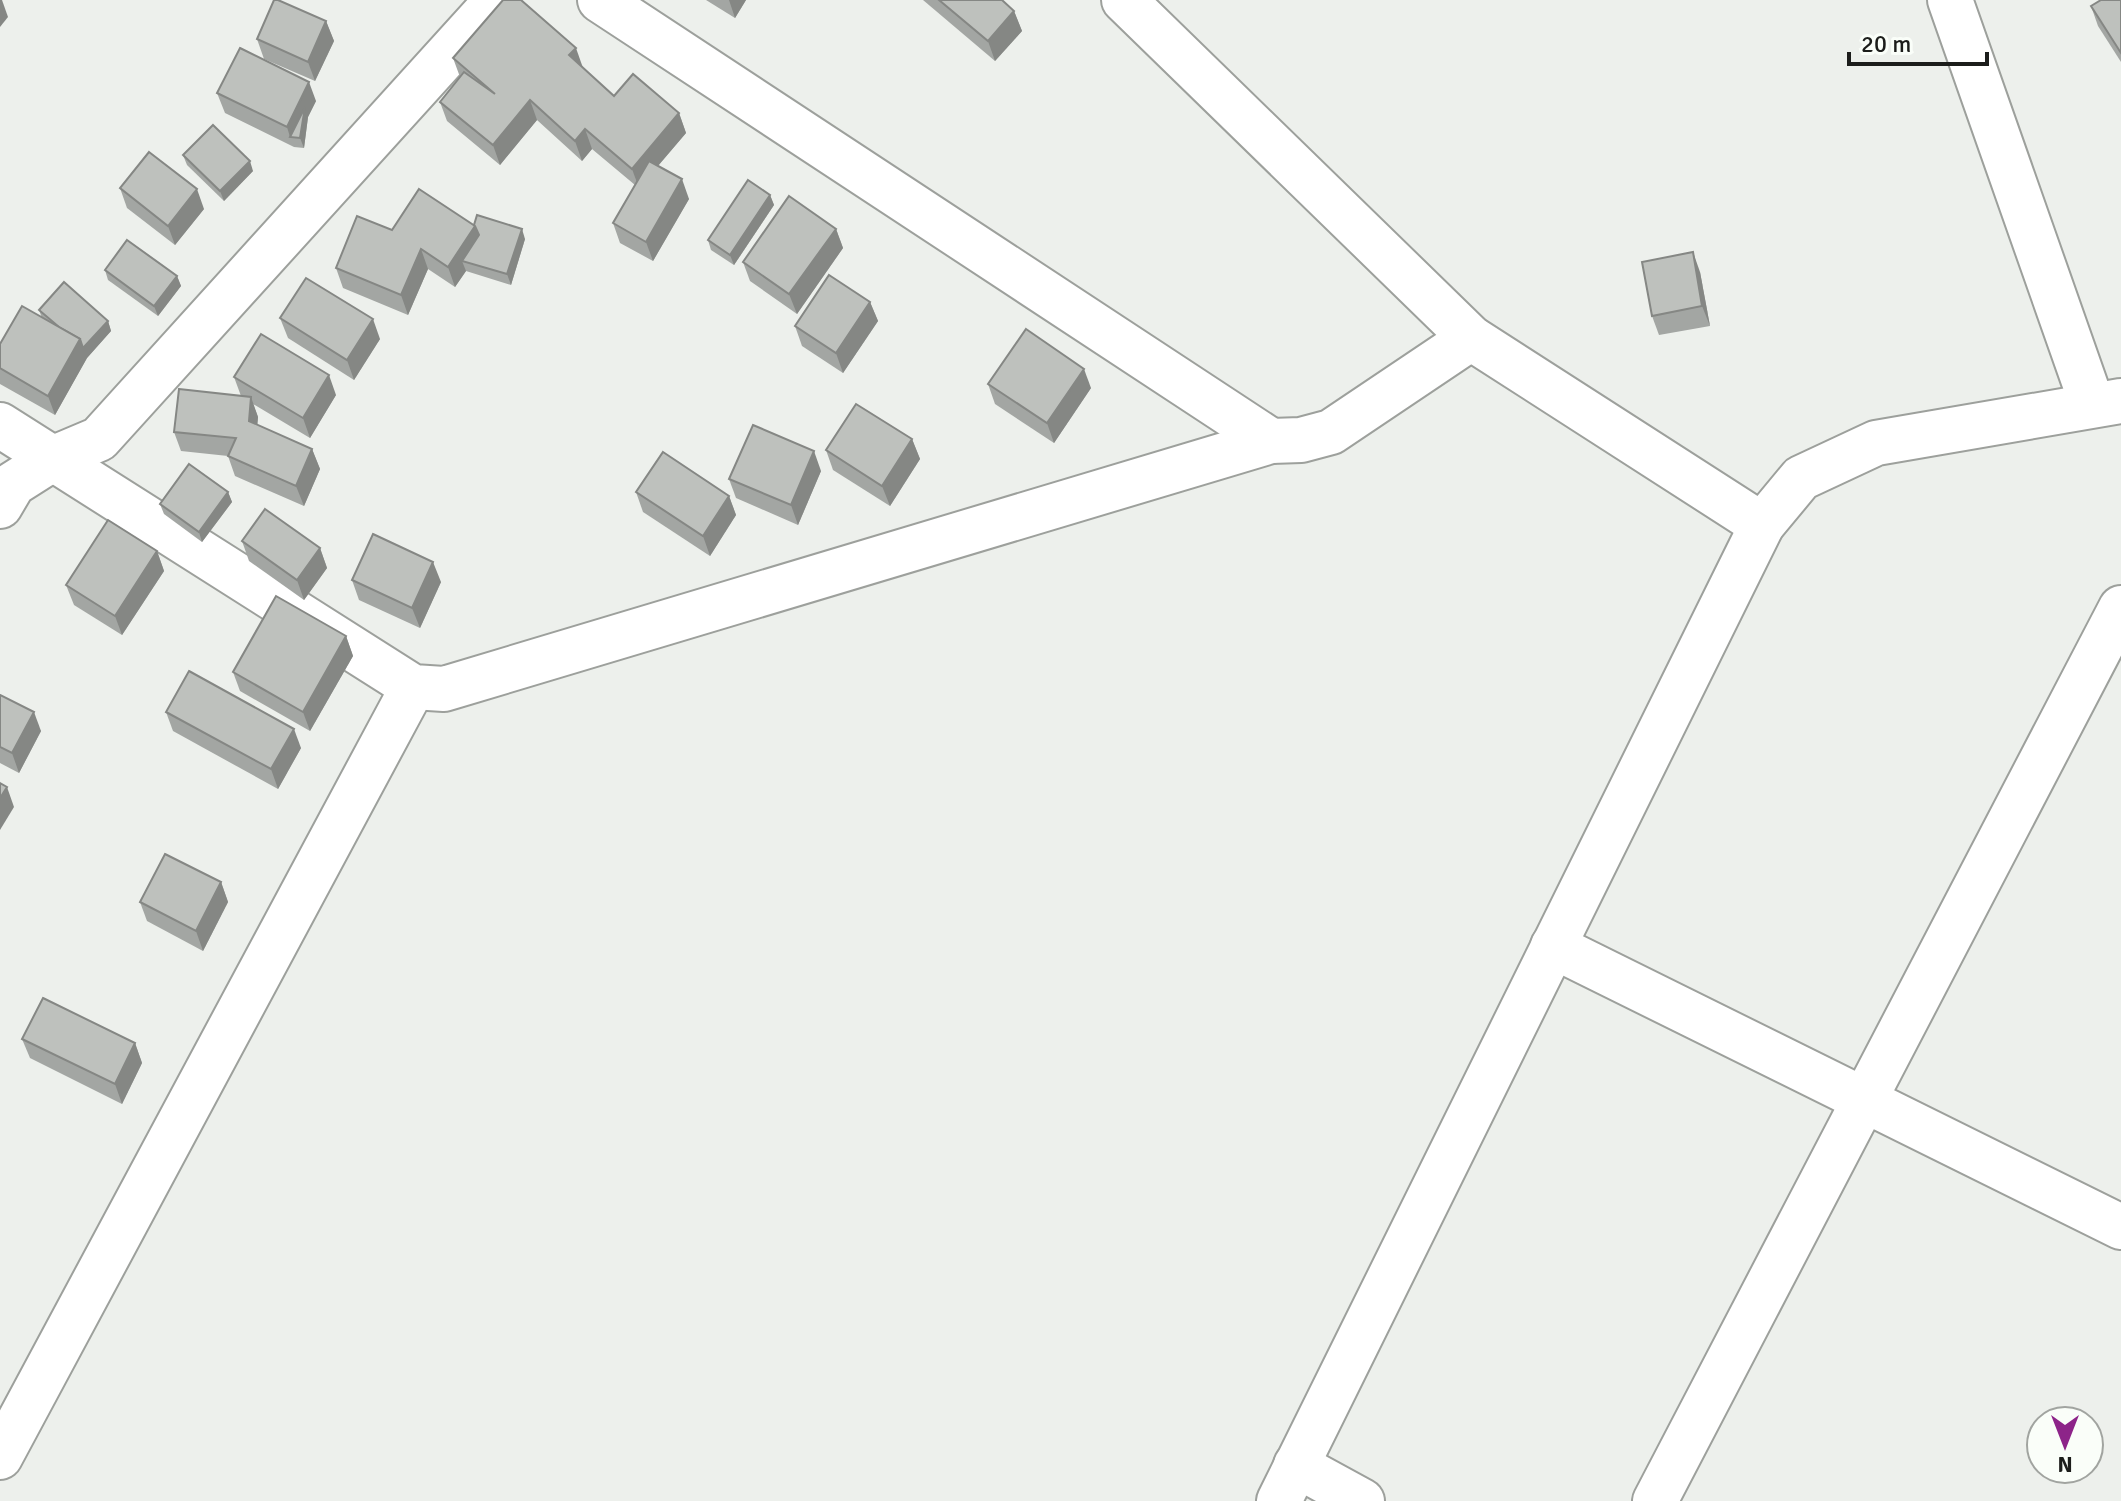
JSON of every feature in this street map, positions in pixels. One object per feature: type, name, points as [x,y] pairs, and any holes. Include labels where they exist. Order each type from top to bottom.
[{"type":"street","points":[[0,506],[13,484],[54,458],[99,439],[497,0]]},
{"type":"street","points":[[600,0],[1271,441]]},
{"type":"street","points":[[1124,0],[1471,338],[1762,525]]},
{"type":"street","points":[[1362,1501],[1288,1483],[1762,525],[1801,478],[1876,443],[2107,402],[1950,0]]},
{"type":"street","points":[[0,425],[413,687],[444,689],[1271,441],[1301,440],[1331,432],[1471,338]]},
{"type":"street","points":[[1655,1501],[2121,608]]},
{"type":"street","points":[[0,1457],[413,687]]},
{"type":"street","points":[[1553,946],[2121,1227]]},
{"type":"building","points":[[274,0],[326,21],[308,62],[257,39]]},
{"type":"building","points":[[503,0],[521,0],[576,48],[569,55],[614,96],[633,74],[679,113],[632,169],[585,129],[575,141],[530,100],[493,145],[440,102],[464,72],[495,94],[453,58]]},
{"type":"building","points":[[939,0],[1002,0],[1014,11],[988,41]]},
{"type":"building","points":[[2101,0],[2121,0],[2121,53],[2091,6]]},
{"type":"building","points":[[240,48],[309,82],[287,127],[217,93]]},
{"type":"building","points":[[305,107],[300,138],[290,137]]},
{"type":"building","points":[[213,125],[250,161],[220,191],[183,155]]},
{"type":"building","points":[[149,152],[197,189],[168,226],[120,188]]},
{"type":"building","points":[[649,161],[682,179],[646,242],[613,223]]},
{"type":"building","points":[[748,180],[770,195],[730,255],[708,240]]},
{"type":"building","points":[[419,189],[475,226],[448,267],[421,249],[401,295],[336,268],[357,216],[392,230]]},
{"type":"building","points":[[789,196],[836,229],[789,294],[743,262]]},
{"type":"building","points":[[477,215],[522,229],[507,274],[462,261],[479,235],[474,225]]},
{"type":"building","points":[[127,240],[177,276],[154,306],[105,270]]},
{"type":"building","points":[[1693,252],[1702,306],[1652,316],[1642,262]]},
{"type":"building","points":[[829,275],[870,302],[836,353],[795,326]]},
{"type":"building","points":[[306,278],[373,319],[347,360],[280,318]]},
{"type":"building","points":[[64,282],[108,321],[83,348],[80,339],[39,310]]},
{"type":"building","points":[[22,306],[80,339],[48,396],[0,368],[0,344]]},
{"type":"building","points":[[1026,329],[1084,369],[1047,423],[988,384]]},
{"type":"building","points":[[261,334],[329,375],[303,418],[234,377]]},
{"type":"building","points":[[179,389],[251,397],[249,421],[312,449],[296,486],[228,456],[236,438],[174,432]]},
{"type":"building","points":[[856,404],[912,439],[882,486],[826,450]]},
{"type":"building","points":[[753,425],[814,451],[791,505],[729,479]]},
{"type":"building","points":[[663,452],[729,496],[703,536],[636,492]]},
{"type":"building","points":[[189,464],[228,492],[199,532],[160,504]]},
{"type":"building","points":[[265,509],[320,548],[297,580],[242,541]]},
{"type":"building","points":[[108,520],[157,551],[115,616],[66,585]]},
{"type":"building","points":[[373,534],[433,562],[412,608],[352,580]]},
{"type":"building","points":[[276,596],[346,636],[303,712],[233,672]]},
{"type":"building","points":[[189,671],[294,729],[271,769],[166,712]]},
{"type":"building","points":[[0,695],[34,712],[12,753],[0,747]]},
{"type":"building","points":[[0,783],[7,787],[0,798]]},
{"type":"building","points":[[165,854],[221,882],[196,931],[140,902]]},
{"type":"building","points":[[43,998],[135,1043],[115,1084],[22,1039]]}]
